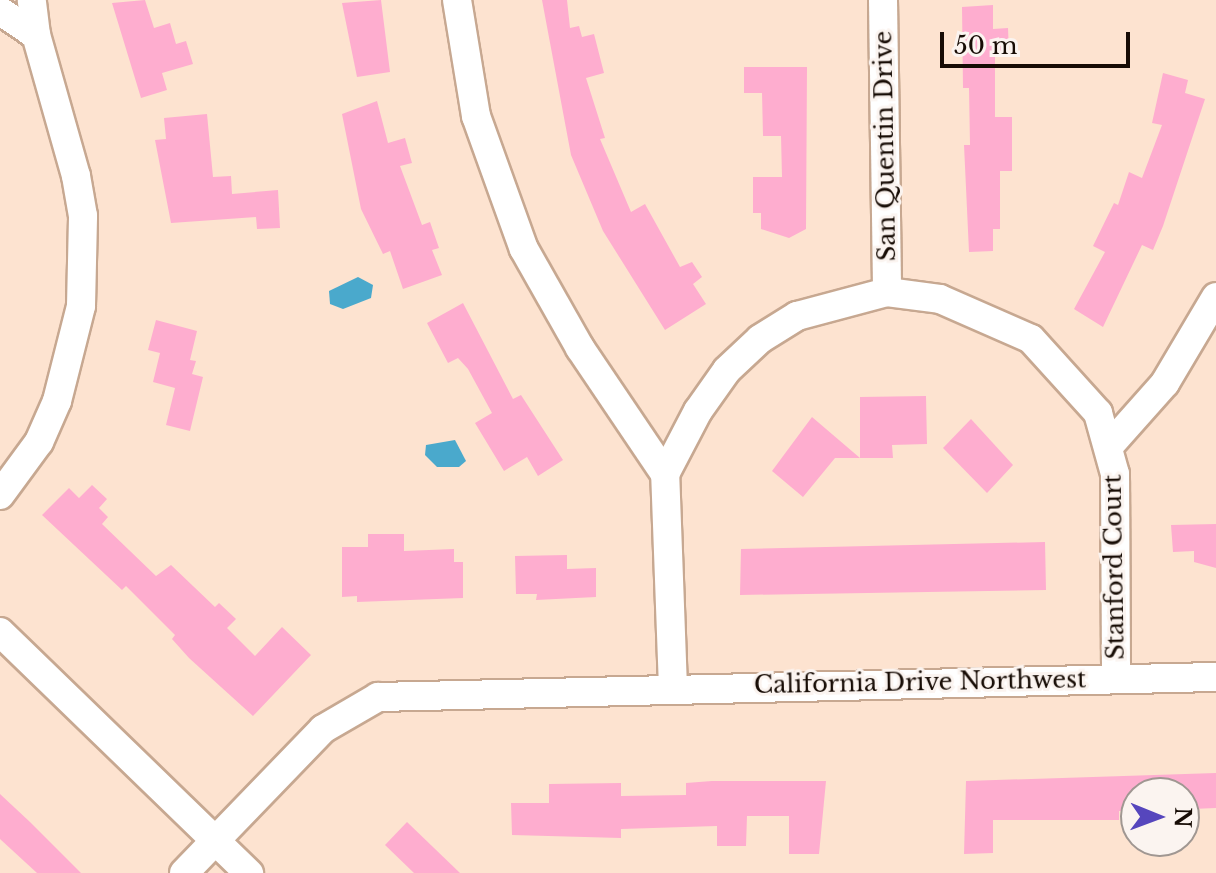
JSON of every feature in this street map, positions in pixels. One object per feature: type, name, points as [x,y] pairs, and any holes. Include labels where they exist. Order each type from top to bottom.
[{"type":"street","points":[[0,495],[39,442],[57,401],[81,306],[83,216],[76,176],[36,35],[32,0]]},
{"type":"street","points":[[457,0],[483,142],[524,249],[580,348],[665,474]]},
{"type":"street","name":"San Quentin Drive","points":[[883,0],[887,292]]},
{"type":"street","points":[[0,11],[36,35]]},
{"type":"street","name":"Stanford Court","points":[[673,688],[665,474],[698,411],[727,370],[760,339],[809,312],[887,292],[940,299],[1031,339],[1069,375],[1098,413],[1110,445],[1116,678]]},
{"type":"street","points":[[1110,445],[1165,383],[1216,297]]},
{"type":"street","points":[[0,632],[249,873]]},
{"type":"street","name":"California Drive Northwest","points":[[184,873],[323,729],[378,697],[1216,677]]},
{"type":"water","points":[[358,277],[373,285],[371,298],[343,309],[330,304],[329,291]]},
{"type":"water","points":[[455,440],[466,461],[459,467],[437,467],[425,455],[426,445]]},
{"type":"building","points":[[145,0],[154,28],[170,23],[176,44],[186,41],[193,64],[162,73],[167,90],[141,98],[112,3]]},
{"type":"building","points":[[381,0],[390,72],[357,77],[342,3]]},
{"type":"building","points":[[542,0],[567,0],[570,28],[579,26],[582,37],[594,34],[604,73],[586,78],[605,138],[600,139],[631,212],[645,204],[680,267],[692,262],[702,277],[693,284],[706,304],[665,330],[603,231],[571,155]]},
{"type":"building","points":[[993,5],[993,29],[1008,28],[1009,53],[995,54],[995,117],[1012,117],[1012,171],[1000,171],[1000,229],[993,229],[993,251],[969,252],[964,145],[970,145],[969,88],[963,88],[962,7]]},
{"type":"building","points":[[744,67],[807,67],[806,229],[789,238],[761,229],[761,213],[753,213],[753,177],[782,177],[781,136],[763,136],[762,93],[744,93]]},
{"type":"building","points":[[1163,73],[1188,80],[1185,93],[1205,99],[1153,250],[1142,245],[1103,327],[1074,309],[1105,252],[1093,246],[1114,203],[1118,205],[1129,172],[1142,178],[1162,125],[1152,123]]},
{"type":"building","points":[[377,101],[388,143],[405,138],[412,163],[400,166],[422,225],[430,222],[439,248],[432,250],[442,275],[403,289],[390,251],[383,254],[361,209],[342,114]]},
{"type":"building","points":[[207,114],[213,177],[231,176],[232,194],[278,190],[280,228],[257,229],[256,217],[171,223],[155,140],[166,139],[164,118]]},
{"type":"building","points":[[463,303],[513,399],[521,395],[563,460],[538,476],[527,457],[504,471],[475,423],[492,413],[468,369],[458,358],[448,363],[427,323]]},
{"type":"building","points":[[156,320],[197,331],[190,360],[196,361],[192,374],[203,377],[190,431],[166,425],[175,388],[153,382],[160,353],[148,350]]},
{"type":"building","points":[[926,396],[927,444],[892,445],[893,458],[860,458],[860,397]]},
{"type":"building","points":[[812,417],[860,458],[835,458],[803,497],[772,471]]},
{"type":"building","points":[[971,419],[1013,465],[987,493],[943,448]]},
{"type":"building","points":[[92,485],[107,499],[99,508],[108,517],[102,524],[156,576],[171,565],[215,607],[219,603],[236,619],[227,628],[255,656],[282,627],[311,655],[253,716],[189,658],[172,639],[175,635],[126,586],[122,590],[42,515],[69,488],[79,498]]},
{"type":"building","points":[[1216,524],[1216,568],[1194,562],[1194,551],[1173,552],[1171,525]]},
{"type":"building","points":[[368,534],[404,534],[404,551],[454,549],[454,562],[463,562],[463,598],[357,602],[357,596],[342,597],[342,547],[368,547]]},
{"type":"building","points":[[1045,542],[1046,590],[740,595],[741,549]]},
{"type":"building","points":[[567,555],[567,569],[596,568],[596,597],[536,600],[537,594],[516,594],[515,556]]},
{"type":"building","points":[[1216,773],[1216,808],[1200,809],[1200,777],[1120,777],[1119,820],[993,820],[993,853],[964,854],[966,781]]},
{"type":"building","points":[[826,781],[819,854],[789,854],[789,816],[747,816],[746,846],[717,846],[717,826],[621,829],[621,838],[512,835],[511,803],[549,803],[549,784],[621,783],[621,796],[686,795],[686,783]]},
{"type":"building","points":[[0,794],[81,873],[37,873],[0,839]]},
{"type":"building","points":[[407,822],[460,873],[414,873],[385,845]]}]
